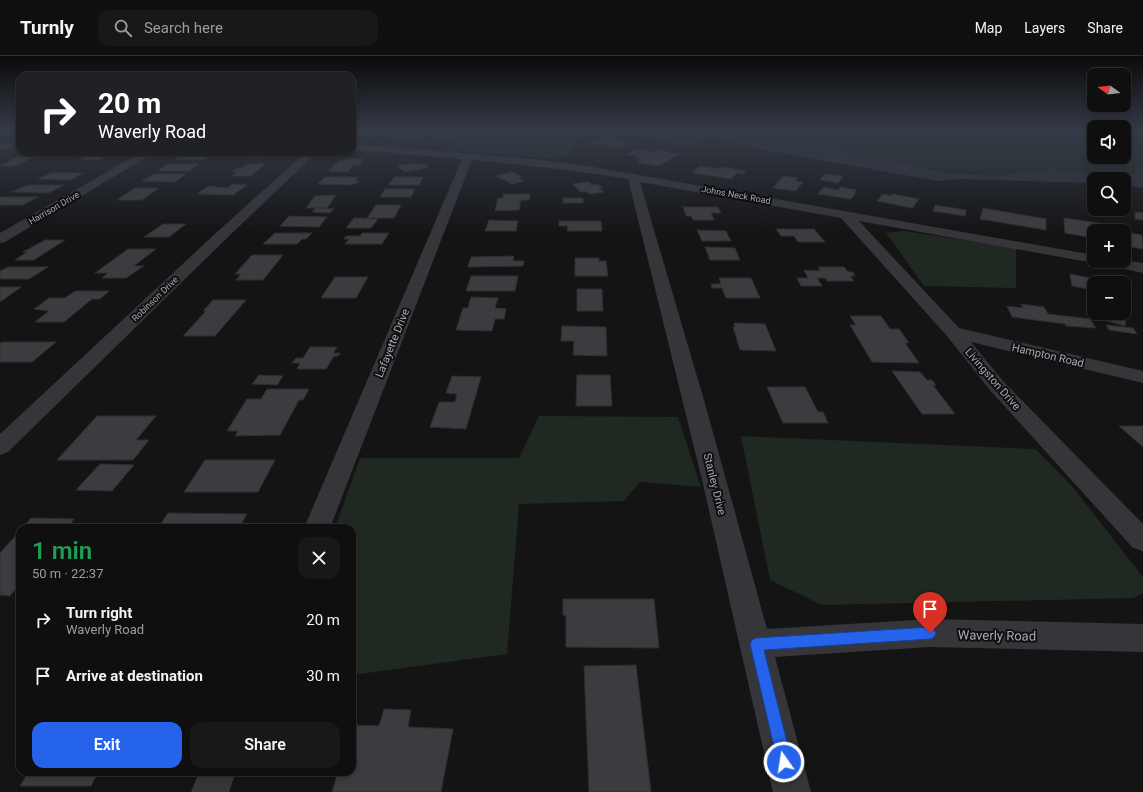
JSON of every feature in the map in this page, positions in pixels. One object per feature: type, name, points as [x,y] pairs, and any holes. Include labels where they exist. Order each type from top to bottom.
[{"type":"street","name":"Harrison Drive","points":[[0,239],[127,165]]},
{"type":"street","name":"Robinson Drive","points":[[0,447],[216,240],[297,165]]},
{"type":"street","name":"Lafayette Drive","points":[[319,524],[465,165]]},
{"type":"street","name":"Johns Neck Road","points":[[551,165],[588,169],[1087,258]]},
{"type":"street","name":"Stanley Drive","points":[[633,178],[675,326],[792,792]]},
{"type":"street","name":"Livingston Drive","points":[[845,214],[953,332],[996,385],[1143,541]]},
{"type":"street","points":[[1131,266],[1143,268]]},
{"type":"street","name":"Hampton Road","points":[[953,332],[1143,377]]},
{"type":"street","name":"Waverly Road","points":[[756,644],[930,633],[1143,638]]},
{"type":"street","points":[[210,792],[216,776]]},
{"type":"shaded area","points":[[850,165],[916,165],[947,173],[1006,175],[1053,169],[1087,173],[1087,183],[959,179],[939,181]]},
{"type":"shaded area","points":[[917,165],[1143,165],[1143,168],[1137,170],[1136,173],[1131,174],[1131,172],[1087,172],[1087,174],[1032,171],[1006,175],[946,172]]},
{"type":"shaded area","points":[[1143,168],[1143,188],[1131,186],[1131,174],[1136,173],[1137,170]]},
{"type":"shaded area","points":[[905,231],[1016,248],[1016,288],[924,286],[886,233]]},
{"type":"shaded area","points":[[539,416],[678,417],[701,487],[640,482],[624,501],[519,504],[507,654],[356,674],[356,524],[336,524],[360,458],[519,458]]},
{"type":"shaded area","points":[[741,436],[1035,449],[1071,485],[1143,577],[1143,593],[1133,598],[822,605],[770,580]]},
{"type":"building","points":[[1,165],[17,165],[16,166],[0,166]]},
{"type":"building","points":[[166,165],[196,165],[189,171],[158,171]]},
{"type":"building","points":[[245,165],[263,165],[251,176],[232,176],[237,172],[232,172],[237,168],[242,168]]},
{"type":"building","points":[[334,165],[354,165],[347,172],[328,171]]},
{"type":"building","points":[[397,166],[429,166],[427,167],[428,168],[405,172]]},
{"type":"building","points":[[700,166],[721,169],[723,167],[746,171],[743,174],[737,173],[731,179],[693,173],[695,172],[693,171]]},
{"type":"building","points":[[512,172],[522,177],[518,178],[524,181],[512,184],[496,176]]},
{"type":"building","points":[[51,173],[83,173],[70,180],[38,179]]},
{"type":"building","points":[[154,174],[186,174],[175,182],[142,181]]},
{"type":"building","points":[[825,174],[843,176],[838,183],[820,180]]},
{"type":"building","points":[[783,176],[798,178],[795,181],[803,182],[796,191],[773,188]]},
{"type":"building","points":[[325,177],[358,177],[355,181],[359,181],[351,185],[318,184]]},
{"type":"building","points":[[394,177],[423,177],[419,185],[389,185]]},
{"type":"building","points":[[589,182],[593,185],[597,184],[602,188],[599,189],[604,192],[590,194],[585,191],[581,192],[572,184]]},
{"type":"building","points":[[232,184],[247,185],[233,195],[197,194],[208,186],[228,188]]},
{"type":"building","points":[[28,185],[64,185],[49,193],[12,192]]},
{"type":"building","points":[[824,187],[838,190],[840,187],[856,190],[854,193],[856,193],[851,199],[818,194]]},
{"type":"building","points":[[135,188],[159,188],[142,200],[117,200]]},
{"type":"building","points":[[385,189],[415,189],[411,197],[380,197]]},
{"type":"building","points":[[503,194],[530,194],[529,200],[521,200],[519,210],[495,211],[498,198],[503,198]]},
{"type":"building","points":[[885,194],[919,199],[912,208],[877,201],[882,195]]},
{"type":"building","points":[[336,195],[327,208],[306,208],[315,196]]},
{"type":"building","points":[[0,197],[38,197],[23,205],[0,205]]},
{"type":"building","points":[[563,198],[583,198],[583,203],[563,203]]},
{"type":"building","points":[[376,205],[401,205],[394,218],[367,218]]},
{"type":"building","points":[[935,205],[966,210],[965,216],[933,211]]},
{"type":"building","points":[[683,207],[718,207],[721,213],[711,213],[714,220],[693,220],[691,216],[686,216]]},
{"type":"building","points":[[316,208],[334,209],[330,213],[312,212]]},
{"type":"building","points":[[983,208],[1046,219],[1046,230],[980,219]]},
{"type":"building","points":[[1135,212],[1143,213],[1143,220],[1135,219]]},
{"type":"building","points":[[289,216],[327,217],[319,227],[280,226]]},
{"type":"building","points":[[354,218],[378,219],[371,228],[346,228]]},
{"type":"building","points":[[1064,218],[1106,224],[1087,224],[1087,237],[1065,233]]},
{"type":"building","points":[[489,220],[518,221],[516,231],[485,231]]},
{"type":"building","points":[[559,221],[601,221],[602,231],[567,231],[568,226],[559,226]]},
{"type":"building","points":[[163,224],[186,224],[169,237],[144,237]]},
{"type":"building","points":[[776,229],[814,229],[825,242],[798,242],[794,236],[781,236]]},
{"type":"building","points":[[697,230],[726,231],[731,241],[702,241]]},
{"type":"building","points":[[275,233],[312,233],[306,239],[302,239],[297,244],[263,244]]},
{"type":"building","points":[[362,233],[389,233],[382,244],[345,244],[349,239],[344,239],[346,236],[360,236]]},
{"type":"building","points":[[1131,233],[1142,235],[1143,249],[1131,247]]},
{"type":"building","points":[[45,240],[65,240],[34,260],[15,260],[27,252],[23,252]]},
{"type":"building","points":[[705,247],[735,248],[740,260],[710,260]]},
{"type":"building","points":[[128,249],[156,249],[134,266],[144,266],[126,278],[102,278],[108,273],[95,273]]},
{"type":"building","points":[[252,255],[283,255],[263,280],[236,280],[241,274],[235,274]]},
{"type":"building","points":[[514,256],[513,261],[524,261],[523,266],[468,267],[471,257]]},
{"type":"building","points":[[575,258],[599,258],[599,261],[606,261],[608,276],[575,276]]},
{"type":"building","points":[[8,267],[48,267],[29,279],[0,279],[0,271]]},
{"type":"building","points":[[818,267],[844,267],[848,272],[853,272],[855,276],[850,276],[854,281],[827,281],[825,278],[817,278],[822,286],[801,286],[797,278],[808,278],[804,270],[820,271]]},
{"type":"building","points":[[1070,274],[1087,277],[1087,289],[1072,286]]},
{"type":"building","points":[[471,276],[518,276],[515,291],[466,291]]},
{"type":"building","points":[[335,277],[368,277],[356,298],[321,298]]},
{"type":"building","points":[[719,278],[751,278],[760,298],[726,298],[722,288],[712,288],[711,284],[721,284]]},
{"type":"building","points":[[0,287],[21,287],[0,302]]},
{"type":"building","points":[[577,289],[602,289],[603,311],[577,311]]},
{"type":"building","points":[[75,291],[109,291],[100,299],[92,299],[64,322],[35,322],[49,311],[34,309],[49,298],[65,298]]},
{"type":"building","points":[[471,297],[498,298],[495,308],[506,309],[504,319],[495,319],[492,331],[456,330],[463,308],[468,308]]},
{"type":"building","points":[[213,300],[246,300],[215,336],[183,336],[206,311],[203,311]]},
{"type":"building","points":[[1021,304],[1044,307],[1048,314],[1087,319],[1087,320],[1091,320],[1096,328],[1066,326],[1065,324],[1012,317],[1007,306],[1023,308]]},
{"type":"building","points":[[850,316],[881,316],[890,329],[899,329],[909,343],[905,343],[919,363],[872,362],[850,325],[856,325]]},
{"type":"building","points":[[1104,320],[1126,320],[1125,326]]},
{"type":"building","points":[[734,323],[765,324],[776,351],[740,350],[733,327],[735,327]]},
{"type":"building","points":[[1106,325],[1133,328],[1137,334],[1109,330]]},
{"type":"building","points":[[562,326],[606,327],[607,356],[573,355],[574,341],[561,341]]},
{"type":"building","points":[[56,342],[32,362],[0,362],[0,343]]},
{"type":"building","points":[[310,347],[337,347],[333,353],[340,353],[338,356],[334,356],[326,369],[297,369],[300,363],[292,363],[296,358],[303,358]]},
{"type":"building","points":[[892,371],[920,372],[927,380],[932,380],[936,385],[933,385],[955,414],[922,414]]},
{"type":"building","points":[[259,375],[283,376],[277,385],[252,384]]},
{"type":"building","points":[[577,375],[610,375],[612,406],[576,406]]},
{"type":"building","points":[[452,376],[481,377],[466,429],[430,427],[439,402],[455,402],[457,394],[446,393]]},
{"type":"building","points":[[767,387],[805,387],[818,412],[823,412],[828,423],[783,423]]},
{"type":"building","points":[[267,389],[309,389],[303,400],[299,400],[280,435],[235,436],[238,431],[227,431],[247,399],[261,399]]},
{"type":"building","points":[[97,416],[156,416],[136,440],[149,440],[133,460],[57,460]]},
{"type":"building","points":[[1119,426],[1143,426],[1143,447]]},
{"type":"building","points":[[205,460],[275,460],[258,492],[184,492]]},
{"type":"building","points":[[100,464],[134,465],[112,491],[76,490]]},
{"type":"building","points":[[168,513],[247,514],[241,524],[161,524]]},
{"type":"building","points":[[31,518],[74,519],[70,524],[26,524]]},
{"type":"building","points":[[16,535],[16,589],[10,596],[0,595],[0,553]]},
{"type":"building","points":[[563,599],[654,599],[659,648],[566,647],[566,616],[563,615]]},
{"type":"building","points":[[636,665],[651,792],[589,792],[584,666]]},
{"type":"building","points":[[384,709],[411,710],[408,727],[453,729],[441,792],[332,792],[337,776],[356,776],[356,725],[379,726]]},
{"type":"building","points":[[26,776],[96,776],[91,786],[20,786]]},
{"type":"route","points":[[784,762],[756,644],[930,633]]}]
